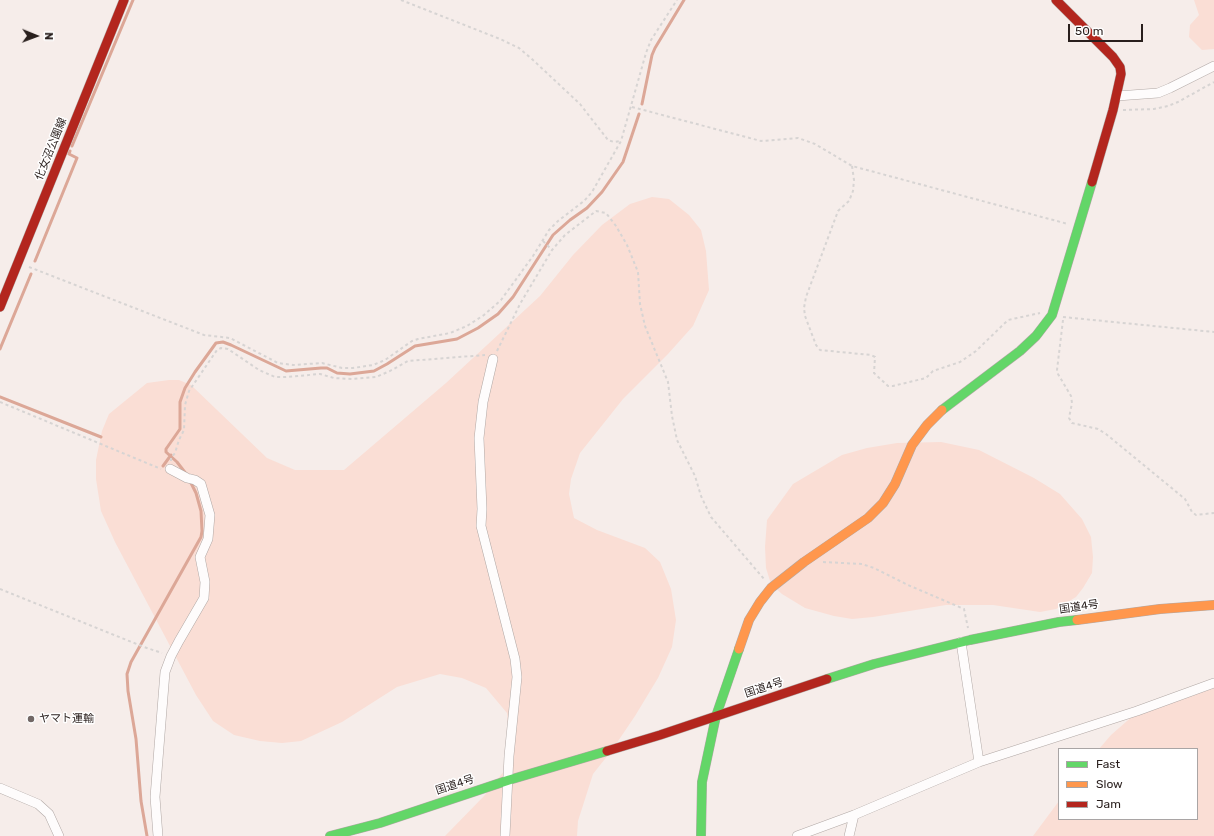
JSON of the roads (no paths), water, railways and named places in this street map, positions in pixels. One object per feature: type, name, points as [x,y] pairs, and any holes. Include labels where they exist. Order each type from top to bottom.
[{"type":"main road","name":"化女沼公園線","points":[[0,307],[124,0]]},
{"type":"main road","points":[[701,836],[702,782],[716,716],[749,620],[760,602],[771,588],[804,562],[868,518],[883,503],[895,484],[912,444],[926,424],[1020,351],[1036,336],[1052,315],[1113,110],[1121,74],[1120,67],[1114,57],[1056,0]]},
{"type":"main road","name":"国道4号","points":[[330,836],[380,823],[509,780],[660,735],[874,664],[965,641],[1059,622],[1160,609],[1214,605]]},
{"type":"street","points":[[1117,96],[1158,92],[1170,88],[1214,66]]},
{"type":"street","points":[[493,360],[483,402],[479,438],[482,509],[480,526],[515,658],[517,677],[511,727],[505,836]]},
{"type":"street","points":[[158,836],[155,797],[165,672],[171,656],[204,598],[205,582],[200,557],[208,539],[210,515],[201,484],[170,469]]},
{"type":"street","points":[[965,641],[979,762]]},
{"type":"street","points":[[797,836],[854,815],[979,762],[1214,683]]},
{"type":"street","points":[[0,788],[38,804],[49,814],[59,836]]},
{"type":"street","points":[[849,836],[854,815]]},
{"type":"waterway","points":[[72,146],[133,0]]},
{"type":"waterway","points":[[642,104],[652,55],[684,0]]},
{"type":"waterway","points":[[187,475],[177,462],[166,452],[166,449],[180,429],[180,402],[185,388],[216,343],[223,342],[231,345],[286,371],[327,368],[337,373],[350,374],[374,371],[415,346],[457,339],[478,328],[498,314],[513,297],[553,235],[587,208],[602,192],[623,162],[639,114]]},
{"type":"waterway","points":[[35,261],[77,158],[69,154],[70,151]]},
{"type":"waterway","points":[[0,349],[31,274]]},
{"type":"waterway","points":[[0,397],[101,437]]},
{"type":"waterway","points":[[163,466],[171,455]]},
{"type":"waterway","points":[[147,836],[141,801],[136,739],[128,691],[127,674],[131,662],[201,537],[201,511],[196,493],[190,481]]},
{"type":"place","name":"ヤマト運輸","points":[[31,719]]}]
